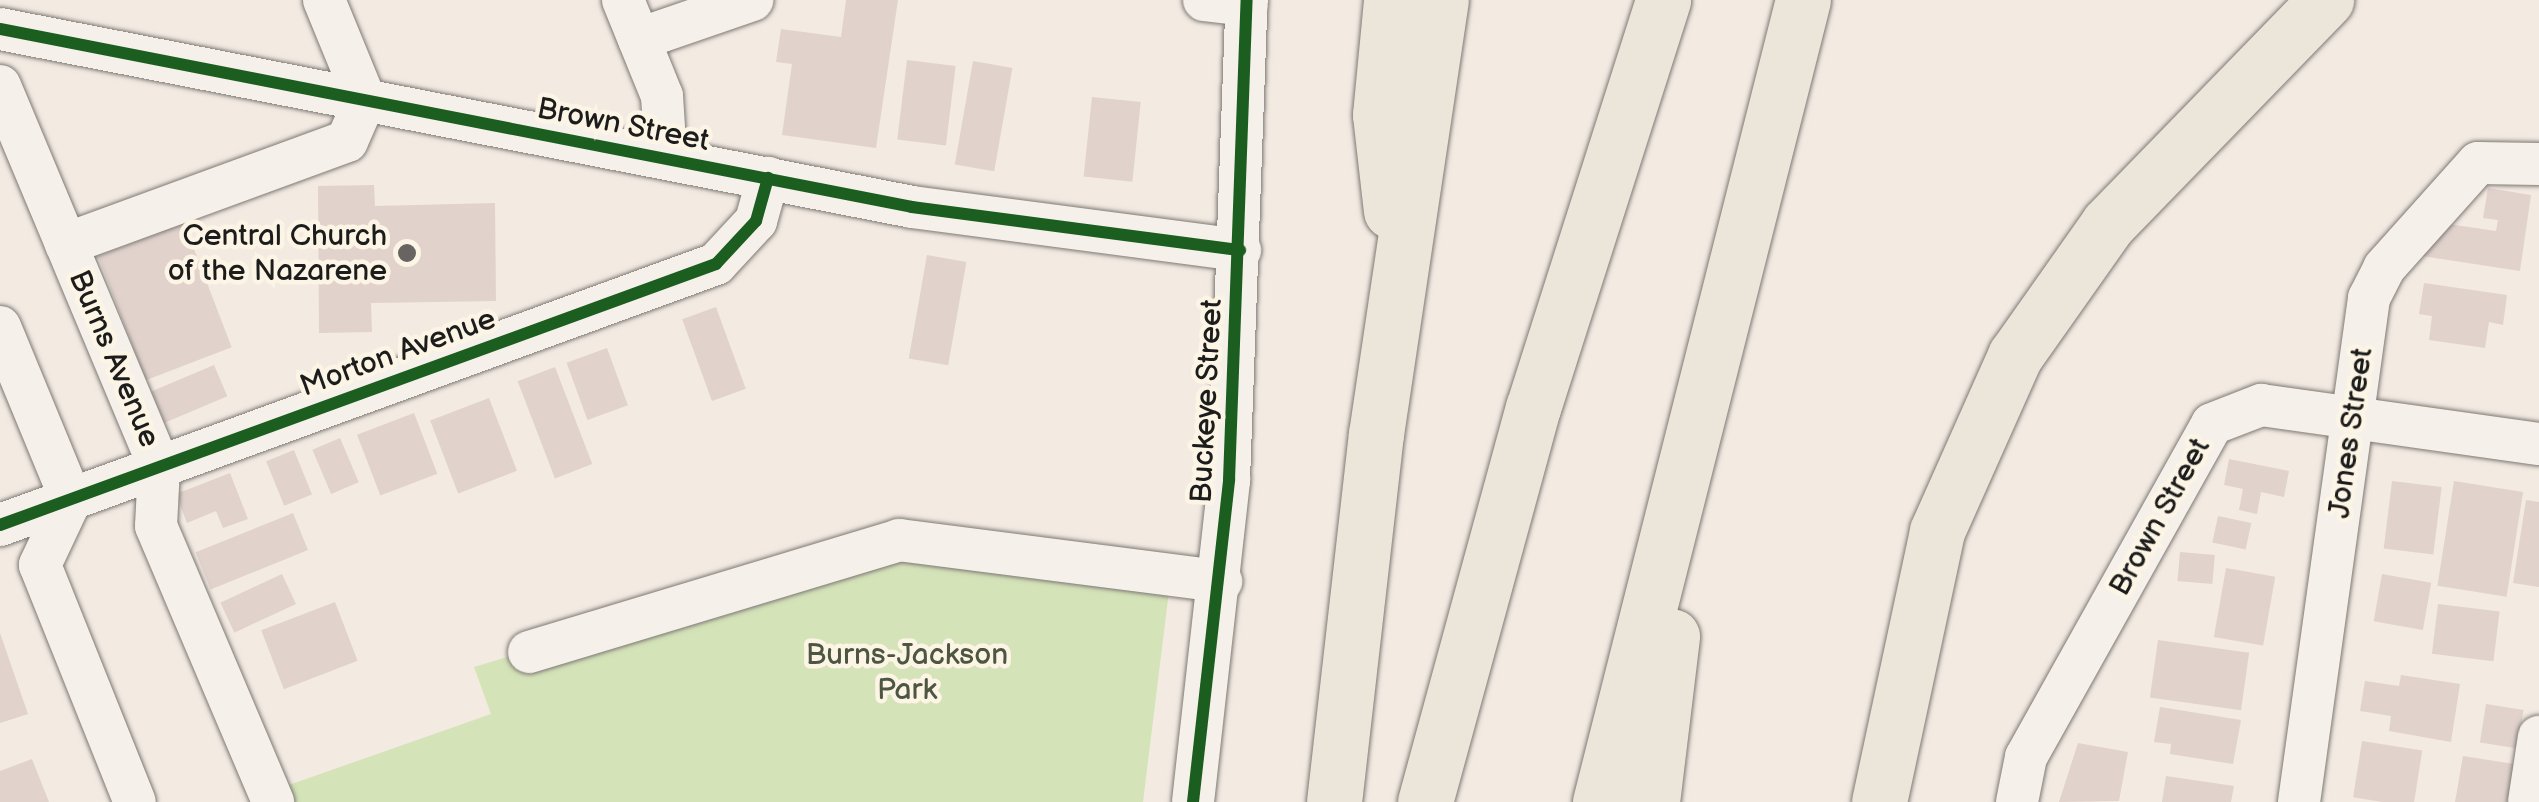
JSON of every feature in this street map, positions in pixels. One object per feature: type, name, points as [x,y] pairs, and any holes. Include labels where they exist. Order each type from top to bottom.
[{"type":"highway","points":[[1392,0],[1380,115],[1400,286]]},
{"type":"highway","points":[[1334,802],[1440,0]]},
{"type":"highway","points":[[1424,802],[1533,408],[1663,0]]},
{"type":"highway","points":[[1600,802],[1803,0]]},
{"type":"highway","points":[[1879,802],[1937,531],[2015,356],[2108,224],[2326,0]]},
{"type":"highway","points":[[1652,802],[1695,432]]},
{"type":"street","points":[[66,244],[178,196],[324,152],[348,140],[365,100],[324,0]]},
{"type":"street","points":[[666,158],[662,96],[631,20],[752,0]]},
{"type":"street","points":[[1204,0],[1247,3]]},
{"type":"street","name":"Buckeye Street","points":[[1193,802],[1221,580],[1240,250],[1247,3]]},
{"type":"street","name":"Brown Street","points":[[0,28],[768,178],[1240,250]]},
{"type":"street","name":"Burns Avenue","points":[[0,86],[158,468],[156,526],[273,802]]},
{"type":"street","name":"Jones Street","points":[[2299,802],[2369,298],[2384,268],[2478,164],[2539,164]]},
{"type":"street","name":"Morton Avenue","points":[[0,525],[716,264],[756,221],[768,178]]},
{"type":"street","points":[[0,327],[71,499],[40,565],[136,802]]},
{"type":"street","name":"Brown Street","points":[[2017,802],[2026,757],[2212,424],[2261,405],[2539,444]]},
{"type":"street","points":[[529,652],[899,540],[1221,580]]},
{"type":"street","points":[[2529,802],[2539,737]]},
{"type":"green space","name":"Burns-Jackson Park","points":[[899,540],[1169,591],[1143,802],[273,802],[269,792],[491,714],[474,667]]},
{"type":"building","points":[[846,0],[898,0],[876,148],[782,135],[792,64],[776,62],[781,29],[841,37]]},
{"type":"building","points":[[907,60],[956,66],[946,145],[897,139]]},
{"type":"building","points":[[973,61],[1012,68],[994,171],[955,164]]},
{"type":"building","points":[[1092,97],[1141,102],[1132,182],[1084,177]]},
{"type":"building","name":"Central Church of the Nazarene","points":[[374,185],[375,206],[495,203],[496,301],[371,303],[372,332],[319,333],[318,186]]},
{"type":"building","points":[[2488,188],[2531,195],[2520,271],[2422,256],[2428,221],[2496,231],[2498,220],[2483,218]]},
{"type":"building","points":[[184,223],[232,347],[146,380],[98,256]]},
{"type":"building","points":[[927,255],[966,262],[948,365],[909,358]]},
{"type":"building","points":[[2424,283],[2507,295],[2503,325],[2489,322],[2485,348],[2429,340],[2432,316],[2419,314]]},
{"type":"building","points":[[716,307],[746,389],[712,401],[682,319]]},
{"type":"building","points":[[607,348],[628,405],[587,420],[567,363]]},
{"type":"building","points":[[214,365],[227,396],[165,423],[151,392]]},
{"type":"building","points":[[555,367],[592,464],[555,478],[518,381]]},
{"type":"building","points":[[489,398],[517,471],[458,493],[430,421]]},
{"type":"building","points":[[414,413],[437,474],[380,496],[357,435]]},
{"type":"building","points":[[340,438],[359,482],[331,494],[312,450]]},
{"type":"building","points":[[294,450],[312,495],[284,506],[266,461]]},
{"type":"building","points":[[2229,459],[2289,471],[2284,497],[2261,492],[2257,514],[2239,510],[2243,489],[2224,485]]},
{"type":"building","points":[[230,473],[248,519],[223,528],[216,511],[187,523],[176,494]]},
{"type":"building","points":[[2392,481],[2442,487],[2433,555],[2384,548]]},
{"type":"building","points":[[2454,481],[2523,492],[2507,597],[2437,586]]},
{"type":"building","points":[[2526,500],[2539,502],[2539,587],[2513,583]]},
{"type":"building","points":[[293,513],[308,550],[211,589],[196,552]]},
{"type":"building","points":[[2218,516],[2251,523],[2246,549],[2212,542]]},
{"type":"building","points":[[2180,552],[2215,555],[2212,584],[2177,581]]},
{"type":"building","points":[[2226,568],[2275,577],[2263,646],[2214,637]]},
{"type":"building","points":[[282,574],[296,604],[234,633],[220,603]]},
{"type":"building","points":[[2382,574],[2431,583],[2423,630],[2374,621]]},
{"type":"building","points":[[335,602],[358,661],[284,689],[261,630]]},
{"type":"building","points":[[2438,604],[2500,612],[2493,661],[2432,654]]},
{"type":"building","points":[[0,633],[28,714],[0,723]]},
{"type":"building","points":[[2158,640],[2249,653],[2241,710],[2150,697]]},
{"type":"building","points":[[2401,675],[2460,684],[2451,742],[2389,731],[2391,716],[2360,711],[2365,681],[2399,686]]},
{"type":"building","points":[[2486,704],[2524,710],[2517,748],[2480,743]]},
{"type":"building","points":[[2160,707],[2241,720],[2233,764],[2170,754],[2171,744],[2154,742]]},
{"type":"building","points":[[2362,741],[2422,751],[2414,802],[2353,797]]},
{"type":"building","points":[[2078,743],[2128,752],[2119,801],[2059,802]]},
{"type":"building","points":[[2463,756],[2514,764],[2508,802],[2455,802]]},
{"type":"building","points":[[32,759],[49,802],[0,802],[0,771]]},
{"type":"building","points":[[2166,776],[2234,786],[2231,802],[2162,802]]},
{"type":"cycle path","points":[[1193,802],[1229,480],[1247,0]]},
{"type":"cycle path","points":[[0,29],[912,207],[1240,250]]},
{"type":"cycle path","points":[[0,525],[716,264],[756,221],[768,178]]},
{"type":"place","name":"Central Church of the Nazarene","points":[[407,253]]}]
